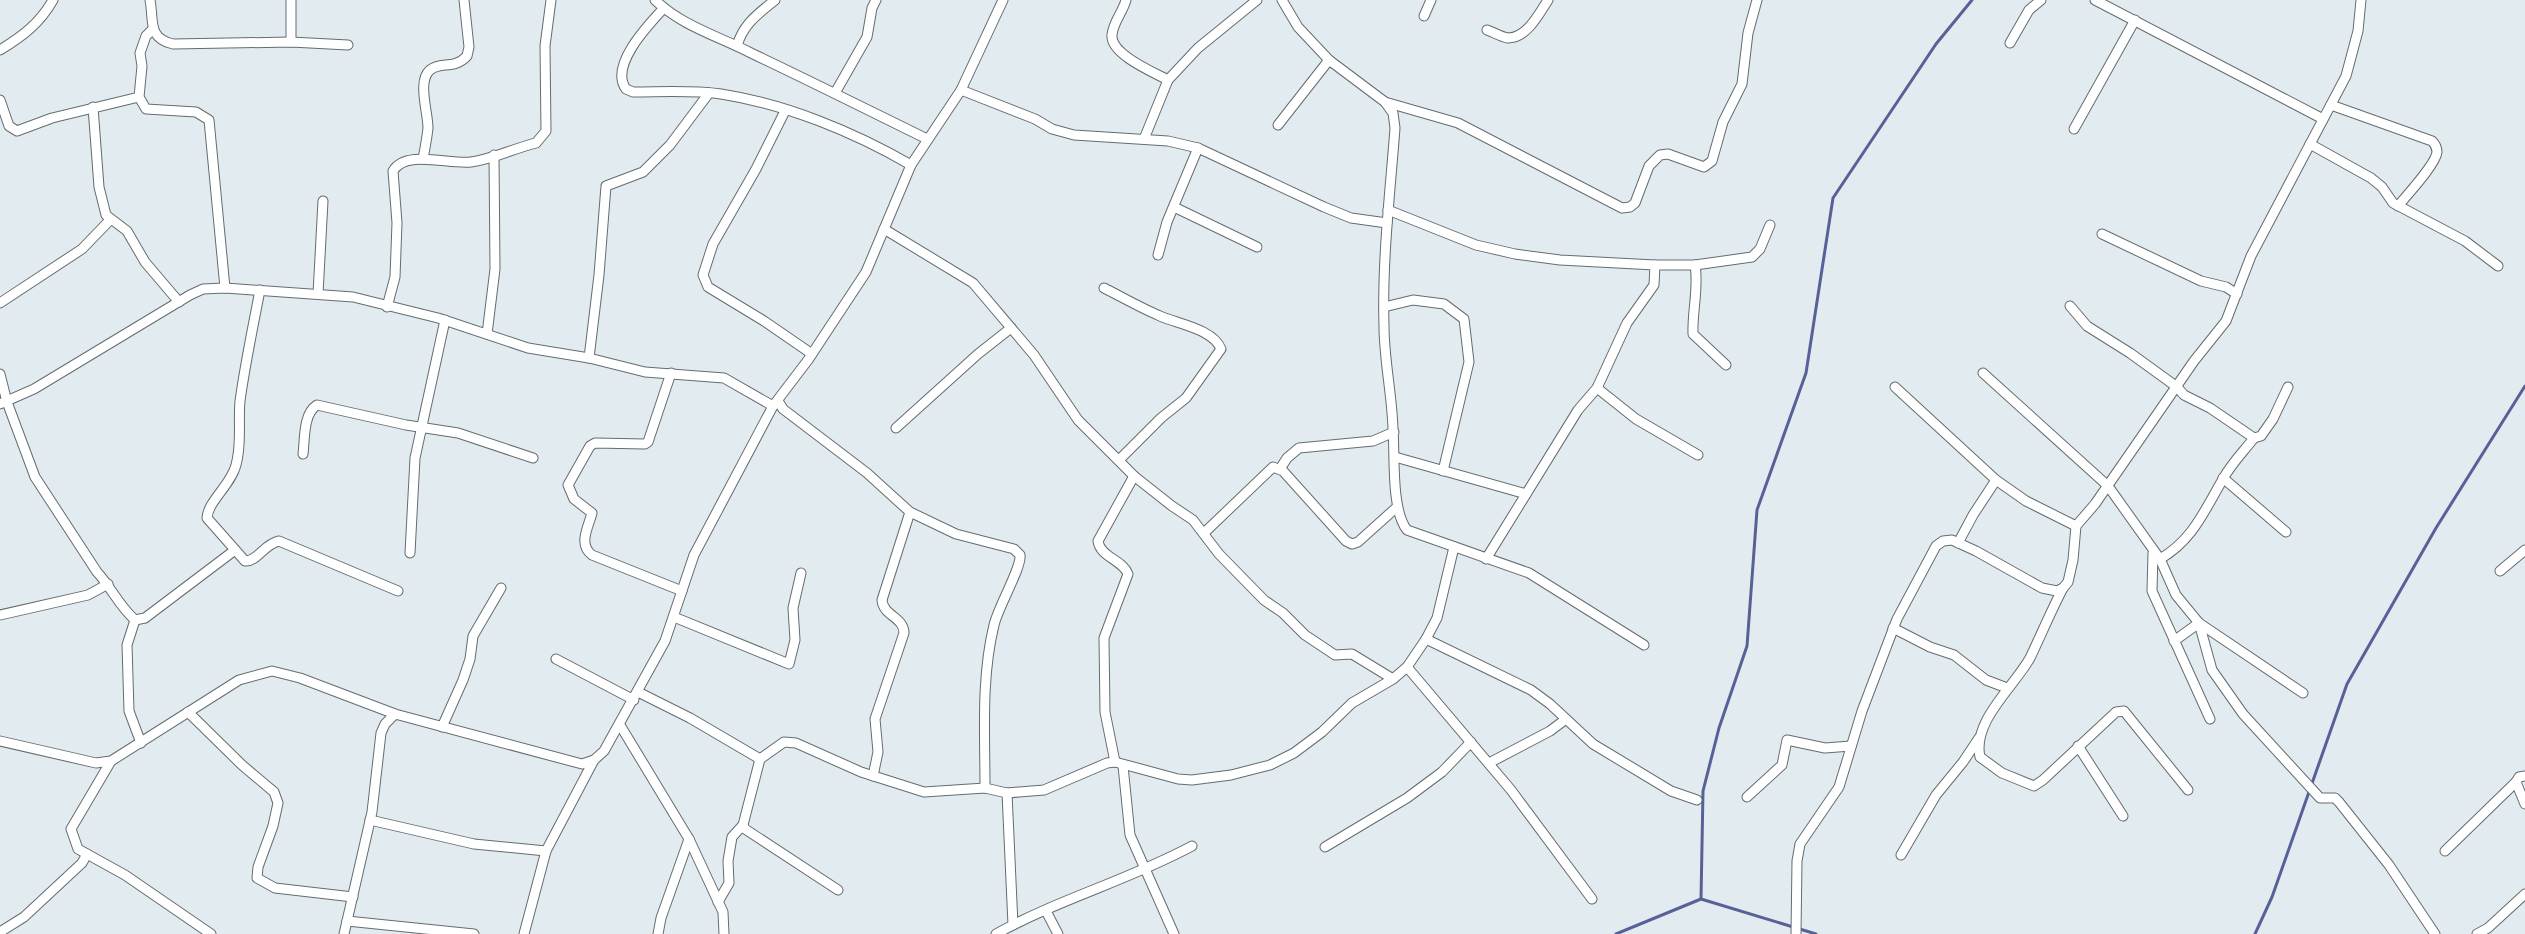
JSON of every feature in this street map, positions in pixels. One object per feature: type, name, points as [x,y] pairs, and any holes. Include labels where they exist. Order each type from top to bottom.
[{"type":"street","points":[[150,0],[154,29],[164,42],[173,44],[291,42],[348,45]]},
{"type":"street","points":[[291,0],[291,42]]},
{"type":"street","points":[[423,159],[428,127],[424,85],[426,74],[432,68],[454,66],[467,56],[469,47],[464,0]]},
{"type":"street","points":[[388,307],[394,277],[398,223],[393,171],[396,165],[403,162],[423,159],[462,163],[473,162],[536,143],[546,131],[545,46],[551,0]]},
{"type":"street","points":[[655,0],[689,25],[737,46],[927,139]]},
{"type":"street","points":[[737,46],[740,34],[747,23],[775,0]]},
{"type":"street","points":[[835,93],[867,36],[872,8],[876,0]]},
{"type":"street","points":[[524,934],[546,851],[594,760],[604,751],[620,725],[665,641],[694,555],[776,403],[812,354],[866,272],[911,164],[961,90],[1003,0]]},
{"type":"street","points":[[1126,0],[1113,30],[1112,40],[1122,54],[1168,80]]},
{"type":"street","points":[[1144,139],[1168,80],[1198,48],[1257,0]]},
{"type":"street","points":[[1283,0],[1298,27],[1329,60],[1385,102],[1393,113],[1395,128],[1388,210],[1384,326],[1394,432],[1398,507],[1401,522],[1407,530],[1486,560],[1529,573],[1644,645]]},
{"type":"street","points":[[1424,16],[1432,0]]},
{"type":"street","points":[[1487,30],[1508,38],[1522,33],[1534,21],[1548,0]]},
{"type":"street","points":[[1385,102],[1458,123],[1506,147],[1578,188],[1622,208],[1630,207],[1635,203],[1649,166],[1660,155],[1668,154],[1704,166],[1712,161],[1723,122],[1742,84],[1748,33],[1757,0]]},
{"type":"street","points":[[2010,43],[2030,10],[2041,0]]},
{"type":"street","points":[[2095,0],[2323,119]]},
{"type":"street","points":[[1901,854],[1936,795],[1963,762],[2007,688],[2029,658],[2041,630],[2063,588],[2068,582],[2073,560],[2076,526],[2108,486],[2176,387],[2226,321],[2251,256],[2331,105],[2353,58],[2361,0]]},
{"type":"street","points":[[0,50],[23,37],[37,24],[50,3]]},
{"type":"street","points":[[664,8],[637,39],[626,58],[620,77],[622,84],[626,89],[632,92],[709,93],[785,111],[854,135],[911,164]]},
{"type":"street","points":[[2074,129],[2135,20]]},
{"type":"street","points":[[154,29],[146,36],[141,45],[142,78],[139,96],[146,109],[196,112],[209,120],[225,288]]},
{"type":"street","points":[[1278,125],[1329,60]]},
{"type":"street","points":[[961,90],[1035,119],[1052,130],[1074,135],[1168,140],[1198,148],[1337,213],[1351,218],[1388,223]]},
{"type":"street","points":[[589,358],[599,275],[606,186],[643,172],[670,145],[709,93]]},
{"type":"street","points":[[0,100],[8,126],[17,131],[93,107],[139,96]]},
{"type":"street","points":[[2331,105],[2432,141],[2436,146],[2437,153],[2433,162],[2398,206]]},
{"type":"street","points":[[93,107],[99,187],[110,220]]},
{"type":"street","points":[[785,111],[756,169],[713,244],[703,275],[708,287],[764,321],[812,354]]},
{"type":"street","points":[[2310,144],[2371,178],[2382,187],[2393,202],[2398,206],[2465,241],[2498,266]]},
{"type":"street","points":[[1158,255],[1174,207],[1198,148]]},
{"type":"street","points":[[487,334],[495,269],[494,155]]},
{"type":"street","points":[[318,294],[323,201]]},
{"type":"street","points":[[1174,207],[1257,247]]},
{"type":"street","points":[[1388,210],[1476,245],[1515,254],[1560,260],[1655,265],[1695,265],[1752,257],[1760,249],[1770,225]]},
{"type":"street","points":[[110,220],[121,224],[127,231],[145,262],[179,302]]},
{"type":"street","points":[[0,303],[82,249],[110,220]]},
{"type":"street","points":[[884,229],[965,276],[1034,355],[1078,420],[1134,476],[1172,506],[1193,520],[1219,554],[1255,592],[1283,613],[1305,635],[1335,654],[1352,654],[1393,679]]},
{"type":"street","points":[[2102,234],[2201,281],[2226,287],[2237,294]]},
{"type":"street","points":[[1486,560],[1578,410],[1597,388],[1627,323],[1654,285],[1655,265]]},
{"type":"street","points":[[1695,265],[1698,279],[1692,320],[1693,334],[1726,366]]},
{"type":"street","points":[[3,403],[34,389],[203,289],[225,288],[318,294],[353,298],[445,320],[528,348],[589,358],[645,372],[671,372],[724,378],[776,403],[867,473],[910,512],[956,534],[1014,549],[1020,555],[1020,565],[1008,587],[998,613],[989,646],[985,684],[985,788]]},
{"type":"street","points":[[1104,288],[1160,316],[1211,337],[1219,344],[1221,349],[1186,398],[1161,418],[1119,460]]},
{"type":"street","points":[[260,290],[240,403],[240,448],[236,467],[228,486],[207,512],[207,518],[245,562],[255,558],[267,544],[279,541],[398,591]]},
{"type":"street","points":[[1384,307],[1413,300],[1444,304],[1464,319],[1470,362],[1443,470]]},
{"type":"street","points":[[2070,306],[2088,326],[2176,387],[2190,400],[2210,408],[2254,438]]},
{"type":"street","points":[[410,553],[415,458],[445,320]]},
{"type":"street","points":[[896,428],[978,354],[1012,328]]},
{"type":"street","points":[[671,372],[648,442],[645,444],[595,444],[590,446],[568,485],[574,499],[592,512],[583,544],[586,550],[592,555],[682,591]]},
{"type":"street","points":[[1983,373],[2108,486],[2156,556],[2176,595],[2199,623],[2303,693]]},
{"type":"street","points":[[0,374],[3,403],[35,477],[97,572],[108,584],[125,611],[135,620]]},
{"type":"street","points":[[1895,387],[1996,480],[2026,501],[2076,526]]},
{"type":"street","points":[[2156,556],[2177,550],[2200,521],[2223,478],[2254,438],[2261,436],[2273,419],[2288,387]]},
{"type":"street","points":[[1597,388],[1636,419],[1698,455]]},
{"type":"street","points":[[304,454],[308,418],[312,409],[318,405],[406,424],[422,425],[458,433],[533,458]]},
{"type":"street","points":[[1280,469],[1287,458],[1299,448],[1373,442],[1394,432]]},
{"type":"street","points":[[1395,457],[1526,494]]},
{"type":"street","points":[[1204,533],[1270,468],[1280,469],[1346,541],[1352,544],[1358,542],[1398,507]]},
{"type":"street","points":[[1134,476],[1098,541],[1100,548],[1124,567],[1128,574],[1104,638],[1105,712],[1119,764],[1130,835],[1174,934]]},
{"type":"street","points":[[2223,478],[2286,532]]},
{"type":"street","points":[[1958,543],[1973,515],[1996,480]]},
{"type":"street","points":[[873,776],[878,752],[875,719],[904,633],[901,622],[885,610],[882,600],[910,512]]},
{"type":"street","points":[[1796,934],[1797,861],[1800,844],[1839,787],[1862,711],[1894,628],[1936,546],[1943,541],[1952,540],[1976,551],[2042,588],[2057,591],[2063,588]]},
{"type":"street","points":[[718,902],[729,883],[728,862],[732,837],[743,825],[760,760],[784,742],[796,743],[873,776],[924,792],[985,788],[1007,793],[1044,790],[1107,763],[1130,765],[1178,779],[1192,780],[1231,775],[1270,765],[1294,753],[1322,732],[1352,703],[1366,693],[1393,679],[1407,667],[1426,639],[1437,618],[1454,547]]},
{"type":"street","points":[[135,620],[145,618],[235,550]]},
{"type":"street","points":[[2500,571],[2525,550]]},
{"type":"street","points":[[2156,556],[2152,591],[2210,719]]},
{"type":"street","points":[[674,617],[789,664],[795,640],[793,608],[801,573]]},
{"type":"street","points":[[0,615],[88,595],[108,584]]},
{"type":"street","points":[[442,727],[463,680],[470,659],[473,636],[501,588]]},
{"type":"street","points":[[135,620],[127,644],[129,711],[141,743]]},
{"type":"street","points":[[2174,641],[2199,623]]},
{"type":"street","points":[[2199,623],[2212,670],[2243,714],[2320,798],[2335,798],[2340,802],[2389,865],[2435,934]]},
{"type":"street","points":[[1894,628],[1930,647],[1954,655],[1986,680],[2007,688]]},
{"type":"street","points":[[1426,639],[1531,690],[1593,744],[1635,771],[1671,791],[1697,800]]},
{"type":"street","points":[[556,659],[636,696],[690,718],[760,760]]},
{"type":"street","points":[[1407,667],[1511,790],[1592,899]]},
{"type":"street","points":[[211,934],[125,875],[78,849],[71,829],[111,762],[239,680],[272,671],[300,678],[395,714],[442,727],[582,764],[594,760]]},
{"type":"street","points":[[1979,737],[1980,757],[2002,773],[2034,786],[2043,780],[2116,712],[2124,711],[2188,790]]},
{"type":"street","points":[[188,712],[242,765],[274,792],[278,803],[273,826],[258,866],[257,878],[275,888],[353,897]]},
{"type":"street","points":[[344,934],[370,820],[381,733],[385,724],[395,714]]},
{"type":"street","points":[[1489,764],[1550,731],[1566,719]]},
{"type":"street","points":[[620,725],[689,839],[723,912],[724,934]]},
{"type":"street","points":[[1746,797],[1782,765],[1787,740],[1825,748],[1851,746]]},
{"type":"street","points":[[0,741],[96,762],[111,762]]},
{"type":"street","points":[[1325,847],[1407,798],[1442,772],[1471,742]]},
{"type":"street","points":[[2078,746],[2123,816]]},
{"type":"street","points":[[2445,851],[2516,782],[2519,777],[2525,776]]},
{"type":"street","points":[[2516,782],[2525,804]]},
{"type":"street","points":[[1007,793],[1013,925]]},
{"type":"street","points":[[370,820],[474,844],[546,851]]},
{"type":"street","points":[[743,825],[745,829],[788,859],[838,890]]},
{"type":"street","points":[[658,934],[661,918],[689,839]]},
{"type":"street","points":[[996,934],[1013,925],[1146,869],[1192,846]]},
{"type":"street","points":[[0,932],[24,917],[82,863],[87,854]]},
{"type":"street","points":[[2477,934],[2488,928],[2525,894]]},
{"type":"street","points":[[1046,911],[1058,934]]},
{"type":"street","points":[[347,921],[474,934]]},
{"type":"waterway","points":[[1701,899],[1703,791],[1719,728],[1747,646],[1757,510],[1806,373],[1833,198],[1936,44],[1972,0]]},
{"type":"waterway","points":[[2255,934],[2272,897],[2347,684],[2436,528],[2525,386]]},
{"type":"waterway","points":[[1616,934],[1701,899],[1816,934]]}]
